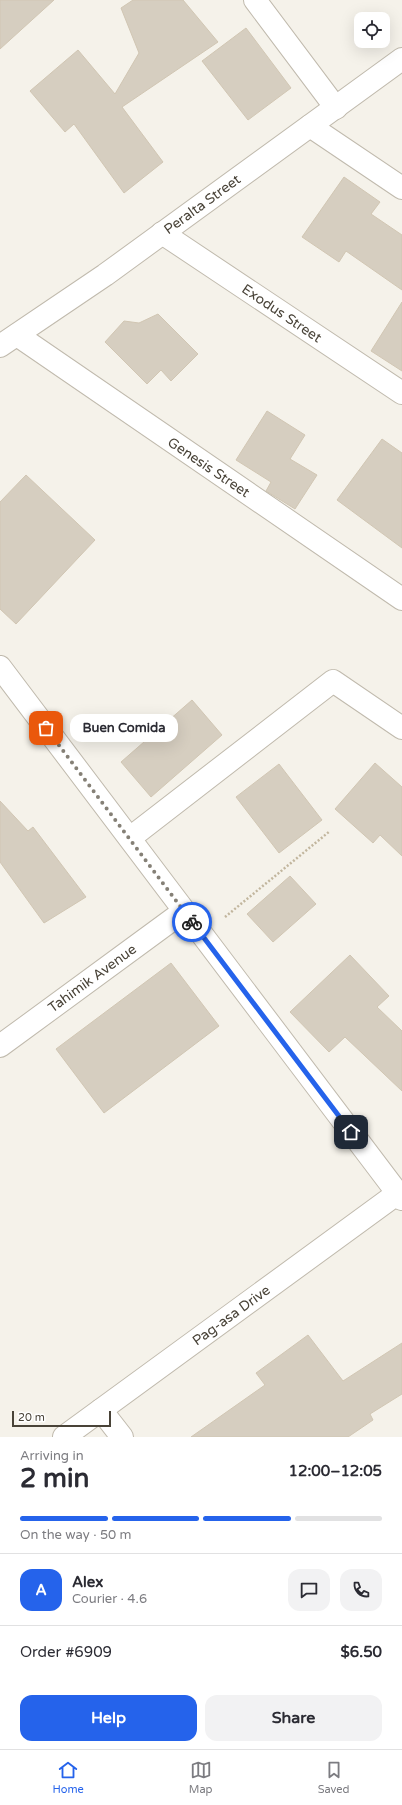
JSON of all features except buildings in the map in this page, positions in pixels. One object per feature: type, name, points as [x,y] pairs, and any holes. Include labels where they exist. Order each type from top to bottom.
[{"type":"street","points":[[255,0],[336,108]]},
{"type":"street","name":"Peralta Street","points":[[8,340],[105,275],[402,59]]},
{"type":"street","points":[[310,126],[402,188]]},
{"type":"street","name":"Exodus Street","points":[[162,233],[402,393]]},
{"type":"street","name":"Genesis Street","points":[[8,340],[402,599]]},
{"type":"street","points":[[0,667],[400,1196]]},
{"type":"street","points":[[130,838],[333,681],[402,728]]},
{"type":"street","name":"Tahimik Avenue","points":[[0,1046],[184,910]]},
{"type":"street","name":"Pag-asa Drive","points":[[64,1437],[400,1196]]},
{"type":"street","points":[[101,1410],[122,1437]]},
{"type":"path","points":[[202,935],[330,831]]},
{"type":"way so far","points":[[46,728],[192,922]]},
{"type":"place","name":"Buen Comida","points":[[46,728]]},
{"type":"route","points":[[192,922],[351,1132]]}]
